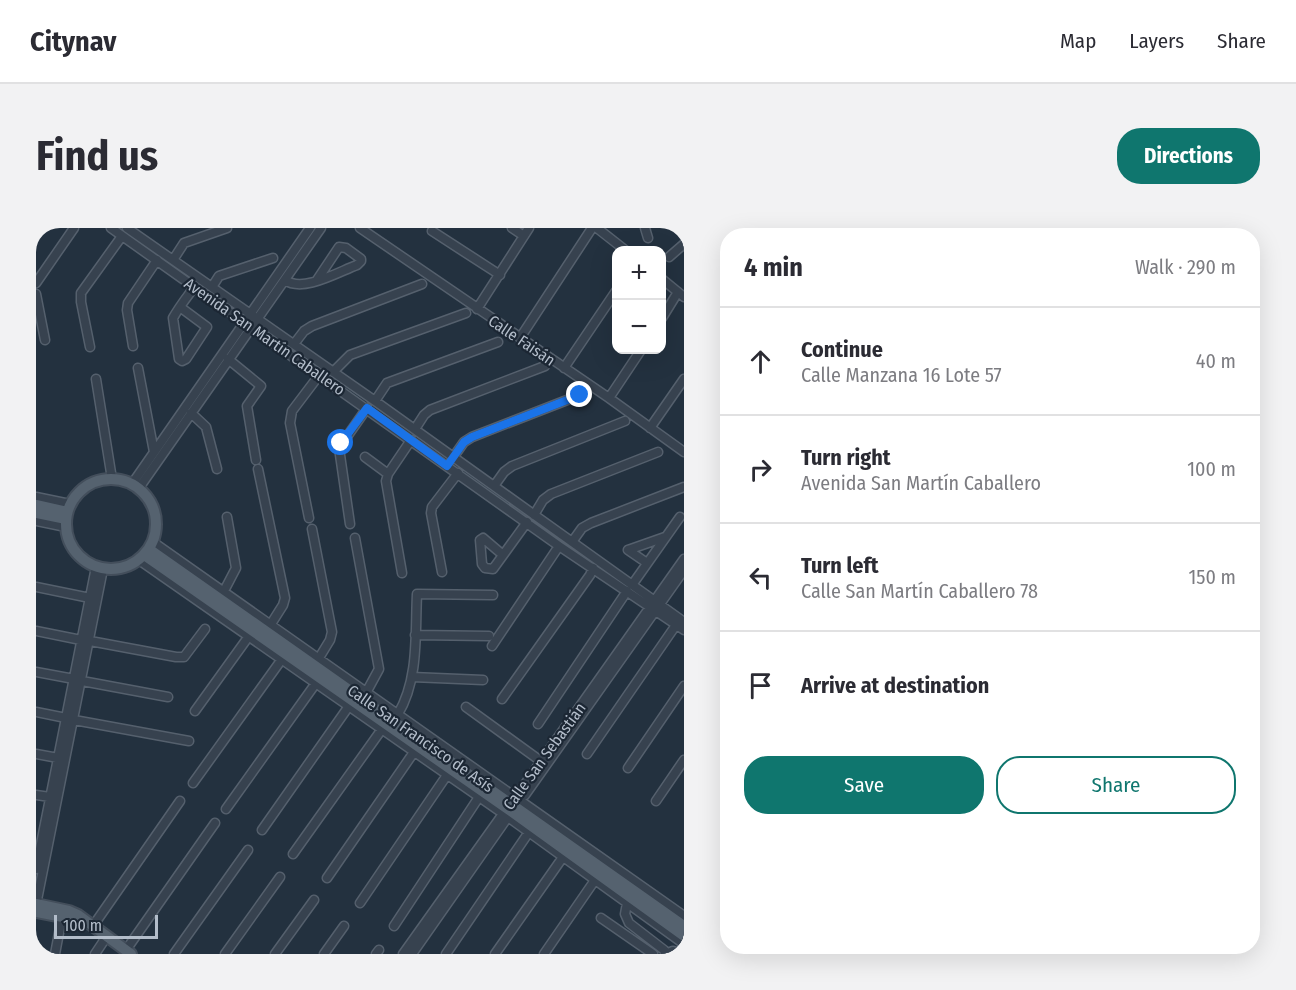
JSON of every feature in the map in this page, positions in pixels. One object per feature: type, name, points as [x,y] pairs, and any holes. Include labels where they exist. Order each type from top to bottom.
[{"type":"main road","points":[[112,479],[135,486],[149,499],[155,513],[156,527],[146,552],[122,568],[99,568],[81,558],[70,544],[67,516],[80,490],[95,482],[112,479]]},
{"type":"main road","points":[[36,506],[67,516]]},
{"type":"main road","points":[[36,513],[67,516]]},
{"type":"main road","name":"Calle San Francisco de Asís","points":[[146,552],[684,926]]},
{"type":"main road","name":"Calle San Francisco de Asís","points":[[512,807],[684,936]]},
{"type":"main road","points":[[36,904],[69,911],[93,926],[126,953]]},
{"type":"main road","points":[[36,912],[76,922],[103,942],[126,953]]},
{"type":"street","points":[[36,284],[74,228]]},
{"type":"street","name":"Avenida San Martín Caballero","points":[[111,228],[125,232],[212,287],[572,542],[629,588]]},
{"type":"street","points":[[172,261],[184,243],[227,228]]},
{"type":"street","points":[[135,486],[191,413],[228,359],[310,228]]},
{"type":"street","points":[[253,316],[285,280],[321,228]]},
{"type":"street","name":"Calle Faisán","points":[[360,228],[609,398],[684,453]]},
{"type":"street","points":[[377,239],[380,228]]},
{"type":"street","points":[[477,309],[527,232],[512,228]]},
{"type":"street","points":[[520,338],[594,228],[619,246]]},
{"type":"street","points":[[645,228],[648,238]]},
{"type":"street","points":[[432,231],[500,275]]},
{"type":"street","points":[[90,347],[81,293],[125,232]]},
{"type":"street","name":"Avenida San Martín Caballero","points":[[125,232],[158,260],[559,546],[655,605],[681,626]]},
{"type":"street","points":[[669,258],[684,244]]},
{"type":"street","points":[[285,280],[301,286],[317,280],[357,265],[361,259],[346,248],[339,247],[317,280]]},
{"type":"street","points":[[212,287],[219,276],[273,258]]},
{"type":"street","points":[[132,346],[128,303],[158,260]]},
{"type":"street","points":[[666,282],[681,294],[666,313]]},
{"type":"street","points":[[294,344],[304,331],[312,326],[422,284]]},
{"type":"street","points":[[180,307],[207,327],[186,359],[182,361],[179,358],[172,320],[180,307],[195,286]]},
{"type":"street","points":[[36,294],[45,340]]},
{"type":"street","points":[[564,368],[612,297]]},
{"type":"street","points":[[333,372],[350,355],[466,314]]},
{"type":"street","points":[[135,486],[153,452],[248,324]]},
{"type":"street","points":[[375,401],[387,383],[498,342]]},
{"type":"street","points":[[609,398],[638,354]]},
{"type":"street","points":[[228,359],[261,386],[247,406],[285,598],[271,624]]},
{"type":"street","points":[[415,429],[430,410],[545,366]]},
{"type":"street","points":[[138,368],[153,452]]},
{"type":"street","points":[[309,518],[290,423],[292,411],[320,374]]},
{"type":"street","points":[[96,379],[112,479]]},
{"type":"street","points":[[650,428],[684,379]]},
{"type":"street","points":[[447,466],[464,442],[472,437],[580,395]]},
{"type":"street","points":[[350,524],[339,448],[367,408]]},
{"type":"street","points":[[191,413],[206,427],[217,469]]},
{"type":"street","points":[[494,486],[504,472],[512,466],[626,421]]},
{"type":"street","points":[[402,573],[386,481],[387,474],[411,440]]},
{"type":"street","points":[[534,515],[543,500],[551,494],[658,452]]},
{"type":"street","points":[[365,457],[387,474]]},
{"type":"street","points":[[442,572],[431,513],[432,507],[458,474]]},
{"type":"street","points":[[572,542],[582,528],[591,523],[684,487]]},
{"type":"street","points":[[36,497],[67,516]]},
{"type":"street","points":[[36,521],[67,516]]},
{"type":"street","points":[[224,591],[236,568],[227,517]]},
{"type":"street","points":[[538,724],[629,588],[680,517]]},
{"type":"street","points":[[504,555],[527,522]]},
{"type":"street","points":[[312,529],[332,632],[319,658]]},
{"type":"street","points":[[647,563],[628,550],[666,537]]},
{"type":"street","points":[[355,538],[379,669],[366,692]]},
{"type":"street","points":[[492,646],[559,546]]},
{"type":"street","name":"Calle San Francisco de Asís","points":[[146,552],[224,591],[398,714],[512,807],[684,916]]},
{"type":"street","name":"Calle San Francisco de Asís","points":[[146,552],[249,636],[447,775],[479,797],[512,807],[529,832],[684,944]]},
{"type":"street","name":"Calle San Sebastián","points":[[403,954],[512,807],[655,605],[684,559]]},
{"type":"street","points":[[86,641],[90,598],[99,568]]},
{"type":"street","points":[[36,904],[99,568]]},
{"type":"street","points":[[502,699],[584,585],[593,568]]},
{"type":"street","name":"Calle San Sebastián","points":[[412,954],[542,762],[655,605],[684,570]]},
{"type":"street","points":[[36,587],[90,598]]},
{"type":"street","points":[[398,714],[407,699],[412,676],[417,594],[493,595]]},
{"type":"street","points":[[587,754],[681,626]]},
{"type":"street","points":[[36,631],[184,657],[205,629]]},
{"type":"street","points":[[415,635],[489,636]]},
{"type":"street","points":[[195,711],[249,636]]},
{"type":"street","points":[[193,783],[282,659]]},
{"type":"street","points":[[36,672],[168,697]]},
{"type":"street","points":[[412,676],[483,680]]},
{"type":"street","points":[[226,809],[316,683]]},
{"type":"street","points":[[628,768],[684,686]]},
{"type":"street","points":[[262,830],[349,706]]},
{"type":"street","points":[[466,707],[542,762]]},
{"type":"street","points":[[36,712],[189,741]]},
{"type":"street","points":[[36,869],[39,837],[70,719]]},
{"type":"street","points":[[293,854],[382,729]]},
{"type":"street","points":[[327,878],[414,752]]},
{"type":"street","points":[[36,754],[58,758]]},
{"type":"street","points":[[656,801],[684,760]]},
{"type":"street","points":[[360,903],[447,775]]},
{"type":"street","points":[[36,795],[50,797]]},
{"type":"street","points":[[394,926],[479,797]]},
{"type":"street","points":[[93,926],[180,801]]},
{"type":"street","points":[[126,953],[215,823]]},
{"type":"street","points":[[446,954],[529,832]]},
{"type":"street","points":[[174,954],[248,850]]},
{"type":"street","points":[[495,954],[563,857]]},
{"type":"street","points":[[225,954],[280,877]]},
{"type":"street","points":[[544,954],[595,880]]},
{"type":"street","points":[[275,954],[314,900]]},
{"type":"street","points":[[627,903],[625,914],[629,923],[664,950],[665,954],[674,951],[681,954]]},
{"type":"street","points":[[55,954],[62,917]]},
{"type":"street","points":[[601,918],[653,954]]},
{"type":"street","points":[[324,954],[344,926]]},
{"type":"street","points":[[96,954],[103,942]]},
{"type":"route","points":[[341,443],[367,408],[447,466],[464,442],[472,437],[580,395]]}]
